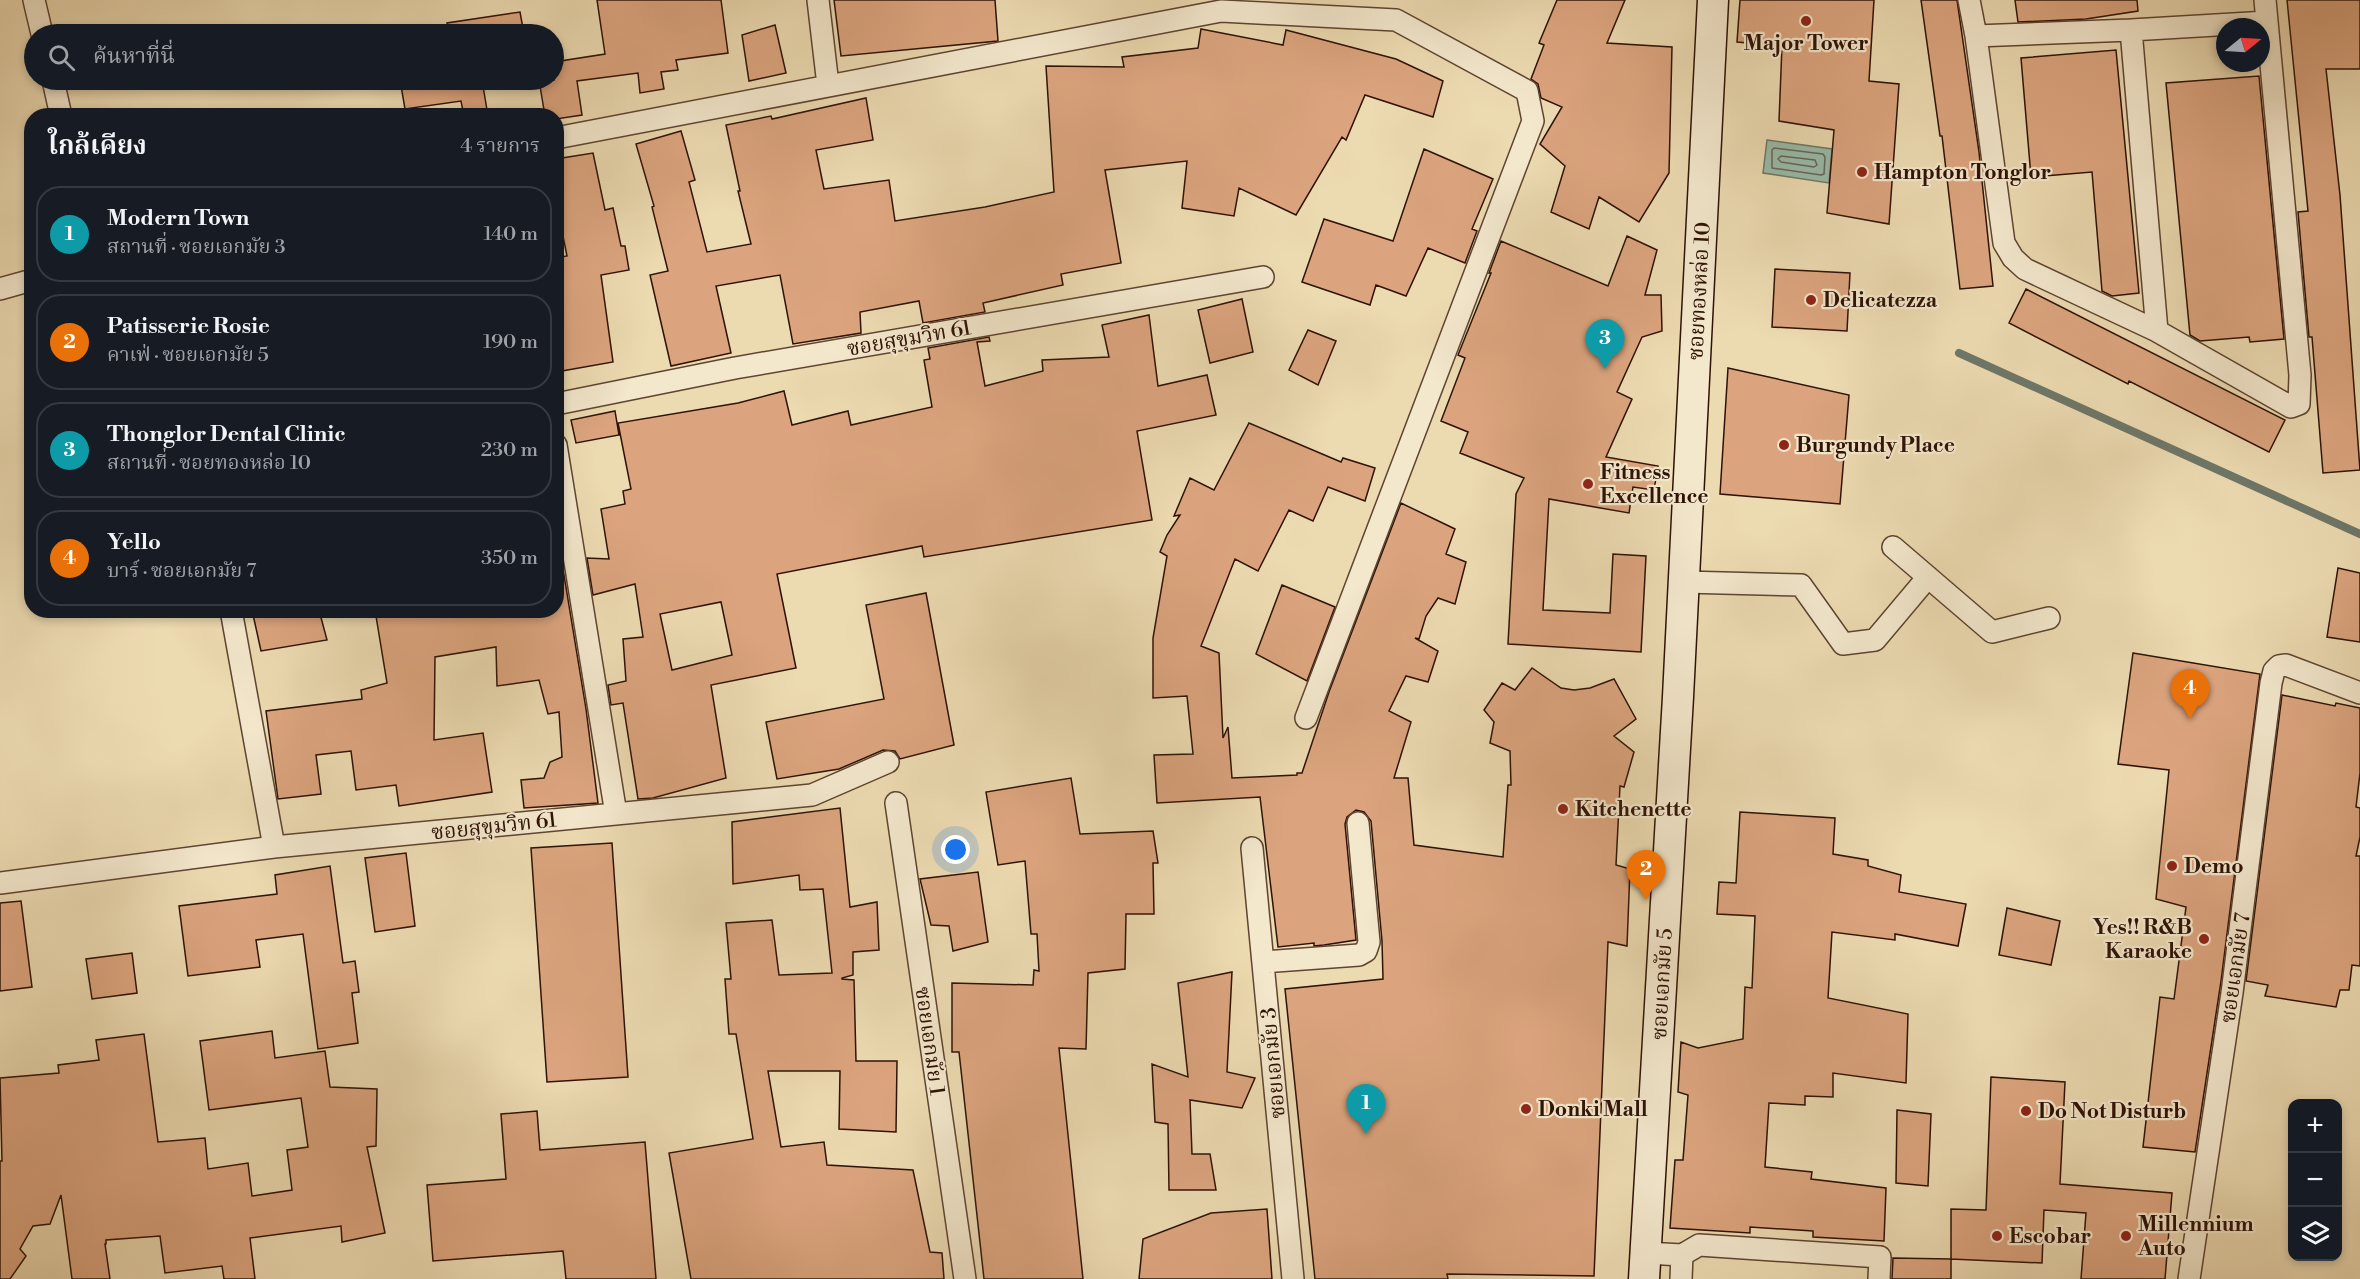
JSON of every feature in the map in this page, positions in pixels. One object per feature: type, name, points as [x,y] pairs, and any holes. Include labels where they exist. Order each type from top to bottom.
[{"type":"street","points":[[34,0],[40,24]]},
{"type":"street","points":[[818,0],[828,85]]},
{"type":"street","name":"ซอยทองหล่อ 10","points":[[1684,582],[1713,0]]},
{"type":"street","points":[[1969,0],[2004,243],[2013,258],[2025,269],[2157,331],[2292,407],[2299,404],[2300,375],[2270,54]]},
{"type":"street","points":[[2265,0],[2267,18]]},
{"type":"street","points":[[564,136],[1221,5],[1395,20],[1527,91],[1533,121],[1306,718]]},
{"type":"street","points":[[1976,36],[2216,25]]},
{"type":"street","points":[[2131,30],[2157,331]]},
{"type":"street","points":[[56,90],[60,108]]},
{"type":"street","name":"ซอยสุขุมวิท 61","points":[[564,402],[735,368],[1263,277]]},
{"type":"street","points":[[0,289],[24,282]]},
{"type":"street","points":[[564,494],[616,814]]},
{"type":"street","points":[[1893,547],[1992,632],[2049,618]]},
{"type":"street","points":[[1684,582],[1801,585],[1843,644],[1875,640],[1929,577]]},
{"type":"street","name":"ซอยเอกมัย 5","points":[[1645,1266],[1684,582]]},
{"type":"street","points":[[232,618],[274,847]]},
{"type":"street","name":"ซอยเอกมัย 7","points":[[2189,1279],[2232,993],[2274,671],[2279,666],[2286,665],[2360,693]]},
{"type":"street","name":"ซอยสุขุมวิท 61","points":[[0,883],[274,847],[812,795],[888,762]]},
{"type":"street","name":"ซอยเอกมัย 1","points":[[896,803],[965,1279]]},
{"type":"street","points":[[1264,962],[1359,955],[1366,951],[1369,942],[1358,823]]},
{"type":"street","name":"ซอยเอกมัย 3","points":[[1252,848],[1293,1279]]},
{"type":"street","points":[[1645,1266],[1682,1255],[1699,1245],[1880,1257],[1879,1279]]},
{"type":"street","points":[[1681,1279],[1682,1255]]},
{"type":"water","points":[[1767,140],[1832,149],[1829,183],[1763,173]]},
{"type":"building","points":[[597,0],[721,0],[728,53],[676,60],[678,70],[661,72],[664,89],[640,93],[638,73],[577,81],[582,115],[564,118],[564,108],[544,108],[541,90],[564,90],[564,60],[605,54]]},
{"type":"building","points":[[834,0],[995,0],[998,41],[841,56]]},
{"type":"building","points":[[1557,0],[1625,0],[1607,43],[1672,47],[1669,173],[1639,222],[1599,197],[1589,229],[1551,212],[1565,166],[1540,144],[1562,107],[1541,98],[1538,84],[1531,79],[1544,45],[1539,43]]},
{"type":"building","points":[[1740,0],[1874,0],[1869,81],[1899,84],[1889,224],[1827,213],[1834,130],[1779,121],[1782,46],[1737,42]]},
{"type":"building","points":[[1921,0],[1957,0],[1979,152],[1993,286],[1960,289],[1942,136],[1940,136]]},
{"type":"building","points":[[2015,0],[2137,0],[2138,11],[2086,19],[2018,22]]},
{"type":"building","points":[[2287,0],[2360,0],[2360,69],[2326,69],[2340,195],[2360,470],[2323,473],[2312,337],[2309,337],[2298,212],[2308,211]]},
{"type":"building","points":[[520,12],[522,24],[447,24]]},
{"type":"building","points":[[775,25],[786,73],[749,81],[742,35]]},
{"type":"building","points":[[1201,29],[1283,45],[1286,30],[1396,59],[1443,81],[1433,117],[1365,95],[1346,140],[1342,137],[1296,215],[1239,188],[1234,216],[1182,208],[1187,161],[1105,170],[1121,263],[1061,274],[1063,285],[983,303],[985,312],[923,323],[919,301],[860,312],[861,333],[793,344],[780,275],[716,286],[731,353],[671,366],[650,275],[668,271],[652,207],[654,206],[636,144],[681,131],[695,180],[689,182],[707,252],[751,244],[738,191],[740,191],[726,125],[771,116],[772,119],[866,98],[873,140],[816,150],[824,189],[889,180],[895,221],[985,207],[1054,192],[1046,66],[1124,67],[1122,57],[1198,48]]},
{"type":"building","points":[[2116,50],[2139,293],[2112,296],[2102,291],[2092,172],[2031,177],[2021,58]]},
{"type":"building","points":[[2259,76],[2284,339],[2250,342],[2249,337],[2200,341],[2190,335],[2166,83]]},
{"type":"building","points":[[402,90],[484,90],[487,108],[462,108],[461,101],[405,108]]},
{"type":"building","points":[[1424,149],[1493,179],[1472,229],[1477,231],[1465,263],[1428,248],[1406,296],[1376,285],[1370,305],[1302,282],[1324,219],[1393,241]]},
{"type":"building","points":[[593,153],[605,210],[613,208],[621,246],[625,246],[629,270],[601,275],[613,362],[564,371],[564,257],[567,256],[564,241],[564,158]]},
{"type":"building","points":[[1627,236],[1657,250],[1645,295],[1661,295],[1662,331],[1642,337],[1617,392],[1632,399],[1606,457],[1658,466],[1654,490],[1633,487],[1629,513],[1549,499],[1543,610],[1610,613],[1613,554],[1646,556],[1641,652],[1508,644],[1516,494],[1524,478],[1460,453],[1468,432],[1441,421],[1465,358],[1458,355],[1491,273],[1489,273],[1501,241],[1608,286]]},
{"type":"building","name":"Delicatezza","points":[[1775,269],[1850,273],[1847,331],[1772,327]]},
{"type":"building","points":[[2026,289],[2285,420],[2269,452],[2009,323]]},
{"type":"building","points":[[1242,299],[1253,352],[1210,363],[1198,310]]},
{"type":"building","points":[[1149,315],[1158,386],[1207,375],[1216,415],[1137,431],[1152,520],[924,557],[922,546],[777,574],[796,668],[711,685],[726,778],[653,798],[638,799],[623,703],[611,705],[608,685],[626,681],[623,639],[643,637],[635,584],[593,595],[587,558],[609,559],[601,509],[625,504],[623,491],[631,489],[618,423],[738,403],[784,391],[792,425],[848,411],[851,425],[932,407],[924,360],[930,359],[928,348],[989,337],[990,341],[977,342],[985,386],[1043,371],[1042,360],[1109,357],[1102,325]],"holes":[[[721,602],[732,655],[672,670],[660,614]]]},
{"type":"building","points":[[1308,330],[1336,341],[1318,385],[1289,370]]},
{"type":"building","name":"Burgundy Place","points":[[1728,368],[1849,395],[1840,504],[1720,494]]},
{"type":"building","points":[[615,411],[619,435],[576,443],[571,420]]},
{"type":"building","points":[[1249,423],[1341,462],[1343,458],[1375,468],[1365,501],[1328,487],[1313,521],[1289,510],[1258,571],[1235,559],[1201,646],[1219,653],[1223,738],[1228,727],[1232,778],[1302,773],[1329,692],[1401,503],[1455,529],[1446,554],[1466,562],[1455,604],[1438,598],[1426,616],[1419,639],[1415,638],[1438,651],[1428,682],[1406,676],[1389,711],[1411,722],[1394,778],[1408,778],[1414,845],[1503,857],[1508,785],[1511,785],[1510,751],[1490,743],[1494,722],[1484,710],[1502,683],[1515,690],[1532,668],[1561,688],[1574,690],[1590,688],[1614,679],[1636,719],[1614,736],[1634,752],[1624,787],[1620,786],[1616,865],[1630,869],[1627,946],[1608,942],[1594,1276],[1447,1274],[1448,1279],[1315,1279],[1285,989],[1383,979],[1382,941],[1371,821],[1364,812],[1356,810],[1347,817],[1345,824],[1356,940],[1314,946],[1314,943],[1278,947],[1260,797],[1157,803],[1154,755],[1193,754],[1187,696],[1153,698],[1153,638],[1167,556],[1160,552],[1167,535],[1180,515],[1174,516],[1190,478],[1214,490]]},
{"type":"building","points":[[2338,568],[2360,573],[2360,642],[2327,637]]},
{"type":"building","points":[[564,575],[586,709],[598,803],[524,808],[521,780],[544,778],[550,762],[562,757],[559,712],[548,714],[539,680],[497,686],[496,647],[435,657],[434,740],[483,733],[492,792],[399,806],[396,785],[356,790],[351,751],[316,755],[321,794],[278,799],[266,711],[362,699],[361,690],[387,683],[376,618],[564,618]]},
{"type":"building","points":[[1282,585],[1335,607],[1307,681],[1256,654]]},
{"type":"building","points":[[926,593],[954,745],[900,759],[895,751],[883,750],[839,769],[777,779],[766,722],[884,699],[866,605]]},
{"type":"building","points":[[254,618],[321,618],[327,640],[261,651]]},
{"type":"building","points":[[2133,653],[2260,674],[2221,981],[2195,1152],[2143,1147],[2160,997],[2174,999],[2186,907],[2156,899],[2169,770],[2118,764]]},
{"type":"building","points":[[2282,695],[2335,706],[2336,703],[2360,708],[2360,773],[2356,807],[2360,808],[2360,837],[2356,856],[2360,856],[2360,966],[2352,965],[2349,990],[2340,990],[2336,1007],[2265,996],[2268,985],[2246,981]]},
{"type":"building","points":[[1071,778],[1080,834],[1153,831],[1158,863],[1153,863],[1154,914],[1126,914],[1125,969],[1088,973],[1086,1049],[1059,1048],[1083,1279],[984,1279],[959,1052],[952,1052],[952,983],[1033,985],[1034,970],[1039,971],[1037,934],[1031,934],[1025,861],[998,865],[986,792]]},
{"type":"building","points":[[840,808],[850,907],[877,902],[879,950],[853,952],[853,975],[842,978],[854,980],[856,1061],[897,1061],[896,1132],[839,1129],[840,1071],[768,1071],[781,1147],[824,1142],[827,1165],[913,1170],[930,1252],[942,1253],[944,1279],[691,1279],[669,1153],[753,1139],[736,1034],[729,1034],[725,979],[731,979],[726,923],[772,920],[779,975],[832,973],[823,889],[800,890],[799,875],[733,884],[732,822]]},
{"type":"building","points":[[1740,812],[1835,818],[1833,854],[1868,860],[1868,866],[1901,875],[1899,892],[1966,904],[1958,946],[1895,934],[1895,940],[1832,932],[1828,998],[1908,1014],[1906,1083],[1833,1073],[1833,1097],[1805,1096],[1805,1105],[1769,1103],[1765,1167],[1812,1172],[1811,1179],[1886,1188],[1884,1241],[1813,1237],[1813,1231],[1750,1227],[1750,1233],[1670,1228],[1675,1160],[1683,1160],[1688,1095],[1678,1092],[1681,1042],[1698,1048],[1743,1039],[1745,987],[1752,988],[1755,916],[1717,914],[1719,882],[1736,883]]},
{"type":"building","points":[[612,843],[628,1077],[547,1082],[531,848]]},
{"type":"building","points":[[406,853],[415,926],[375,932],[365,858]]},
{"type":"building","points":[[330,866],[343,963],[355,961],[359,992],[352,993],[358,1043],[318,1049],[303,934],[256,940],[260,967],[188,976],[179,906],[277,894],[275,875]]},
{"type":"building","points":[[978,872],[988,942],[953,951],[949,926],[931,925],[920,879]]},
{"type":"building","points":[[21,901],[32,987],[0,991],[0,903]]},
{"type":"building","points":[[2007,908],[2060,921],[2051,965],[1999,955]]},
{"type":"building","points":[[132,953],[137,993],[92,999],[86,959]]},
{"type":"building","points":[[1232,972],[1227,1072],[1255,1078],[1242,1108],[1190,1100],[1192,1154],[1210,1154],[1216,1190],[1169,1190],[1168,1124],[1155,1122],[1152,1064],[1188,1077],[1178,983]]},
{"type":"building","points":[[272,1031],[275,1058],[325,1051],[330,1087],[377,1089],[376,1146],[367,1147],[385,1233],[342,1242],[341,1226],[250,1238],[255,1279],[224,1279],[222,1266],[165,1273],[160,1236],[106,1240],[110,1279],[72,1279],[61,1195],[50,1224],[33,1226],[20,1249],[26,1256],[10,1279],[0,1279],[0,1161],[2,1161],[0,1078],[59,1073],[58,1065],[99,1060],[96,1040],[144,1034],[158,1142],[205,1138],[208,1169],[248,1163],[252,1196],[292,1190],[287,1150],[308,1147],[301,1098],[209,1110],[200,1041]]},
{"type":"building","points":[[1991,1077],[2065,1082],[2060,1184],[2172,1193],[2165,1279],[2081,1279],[2086,1213],[2044,1210],[2042,1263],[1951,1259],[1951,1209],[1986,1210]]},
{"type":"building","points":[[1897,1110],[1931,1114],[1928,1186],[1896,1183]]},
{"type":"building","points":[[537,1111],[540,1150],[645,1142],[656,1279],[566,1279],[563,1251],[433,1261],[427,1185],[506,1179],[501,1114]]},
{"type":"building","points":[[1267,1209],[1272,1279],[1139,1279],[1143,1239],[1211,1213]]},
{"type":"building","points":[[1893,1258],[1951,1259],[1951,1279],[1892,1279]]},
{"type":"waterway","points":[[1959,353],[2360,534]]},
{"type":"place","name":"Major Tower","points":[[1806,21]]},
{"type":"place","name":"Hampton Tonglor","points":[[1862,172]]},
{"type":"place","name":"Delicatezza","points":[[1811,300]]},
{"type":"place","name":"Thonglor Dental Clinic","points":[[1605,369]]},
{"type":"place","name":"Burgundy Place","points":[[1784,445]]},
{"type":"place","name":"Fitness Excellence","points":[[1588,484]]},
{"type":"place","name":"Yello","points":[[2190,719]]},
{"type":"place","name":"Kitchenette","points":[[1563,809]]},
{"type":"place","name":"Demo","points":[[2172,866]]},
{"type":"place","name":"Patisserie Rosie","points":[[1646,900]]},
{"type":"place","name":"Yes!! R&B Karaoke","points":[[2204,939]]},
{"type":"place","name":"Donki Mall","points":[[1526,1109]]},
{"type":"place","name":"Do Not Disturb","points":[[2026,1111]]},
{"type":"place","name":"Modern Town","points":[[1366,1134]]},
{"type":"place","name":"Escobar","points":[[1997,1236]]},
{"type":"place","name":"Millennium Auto","points":[[2126,1236]]}]
